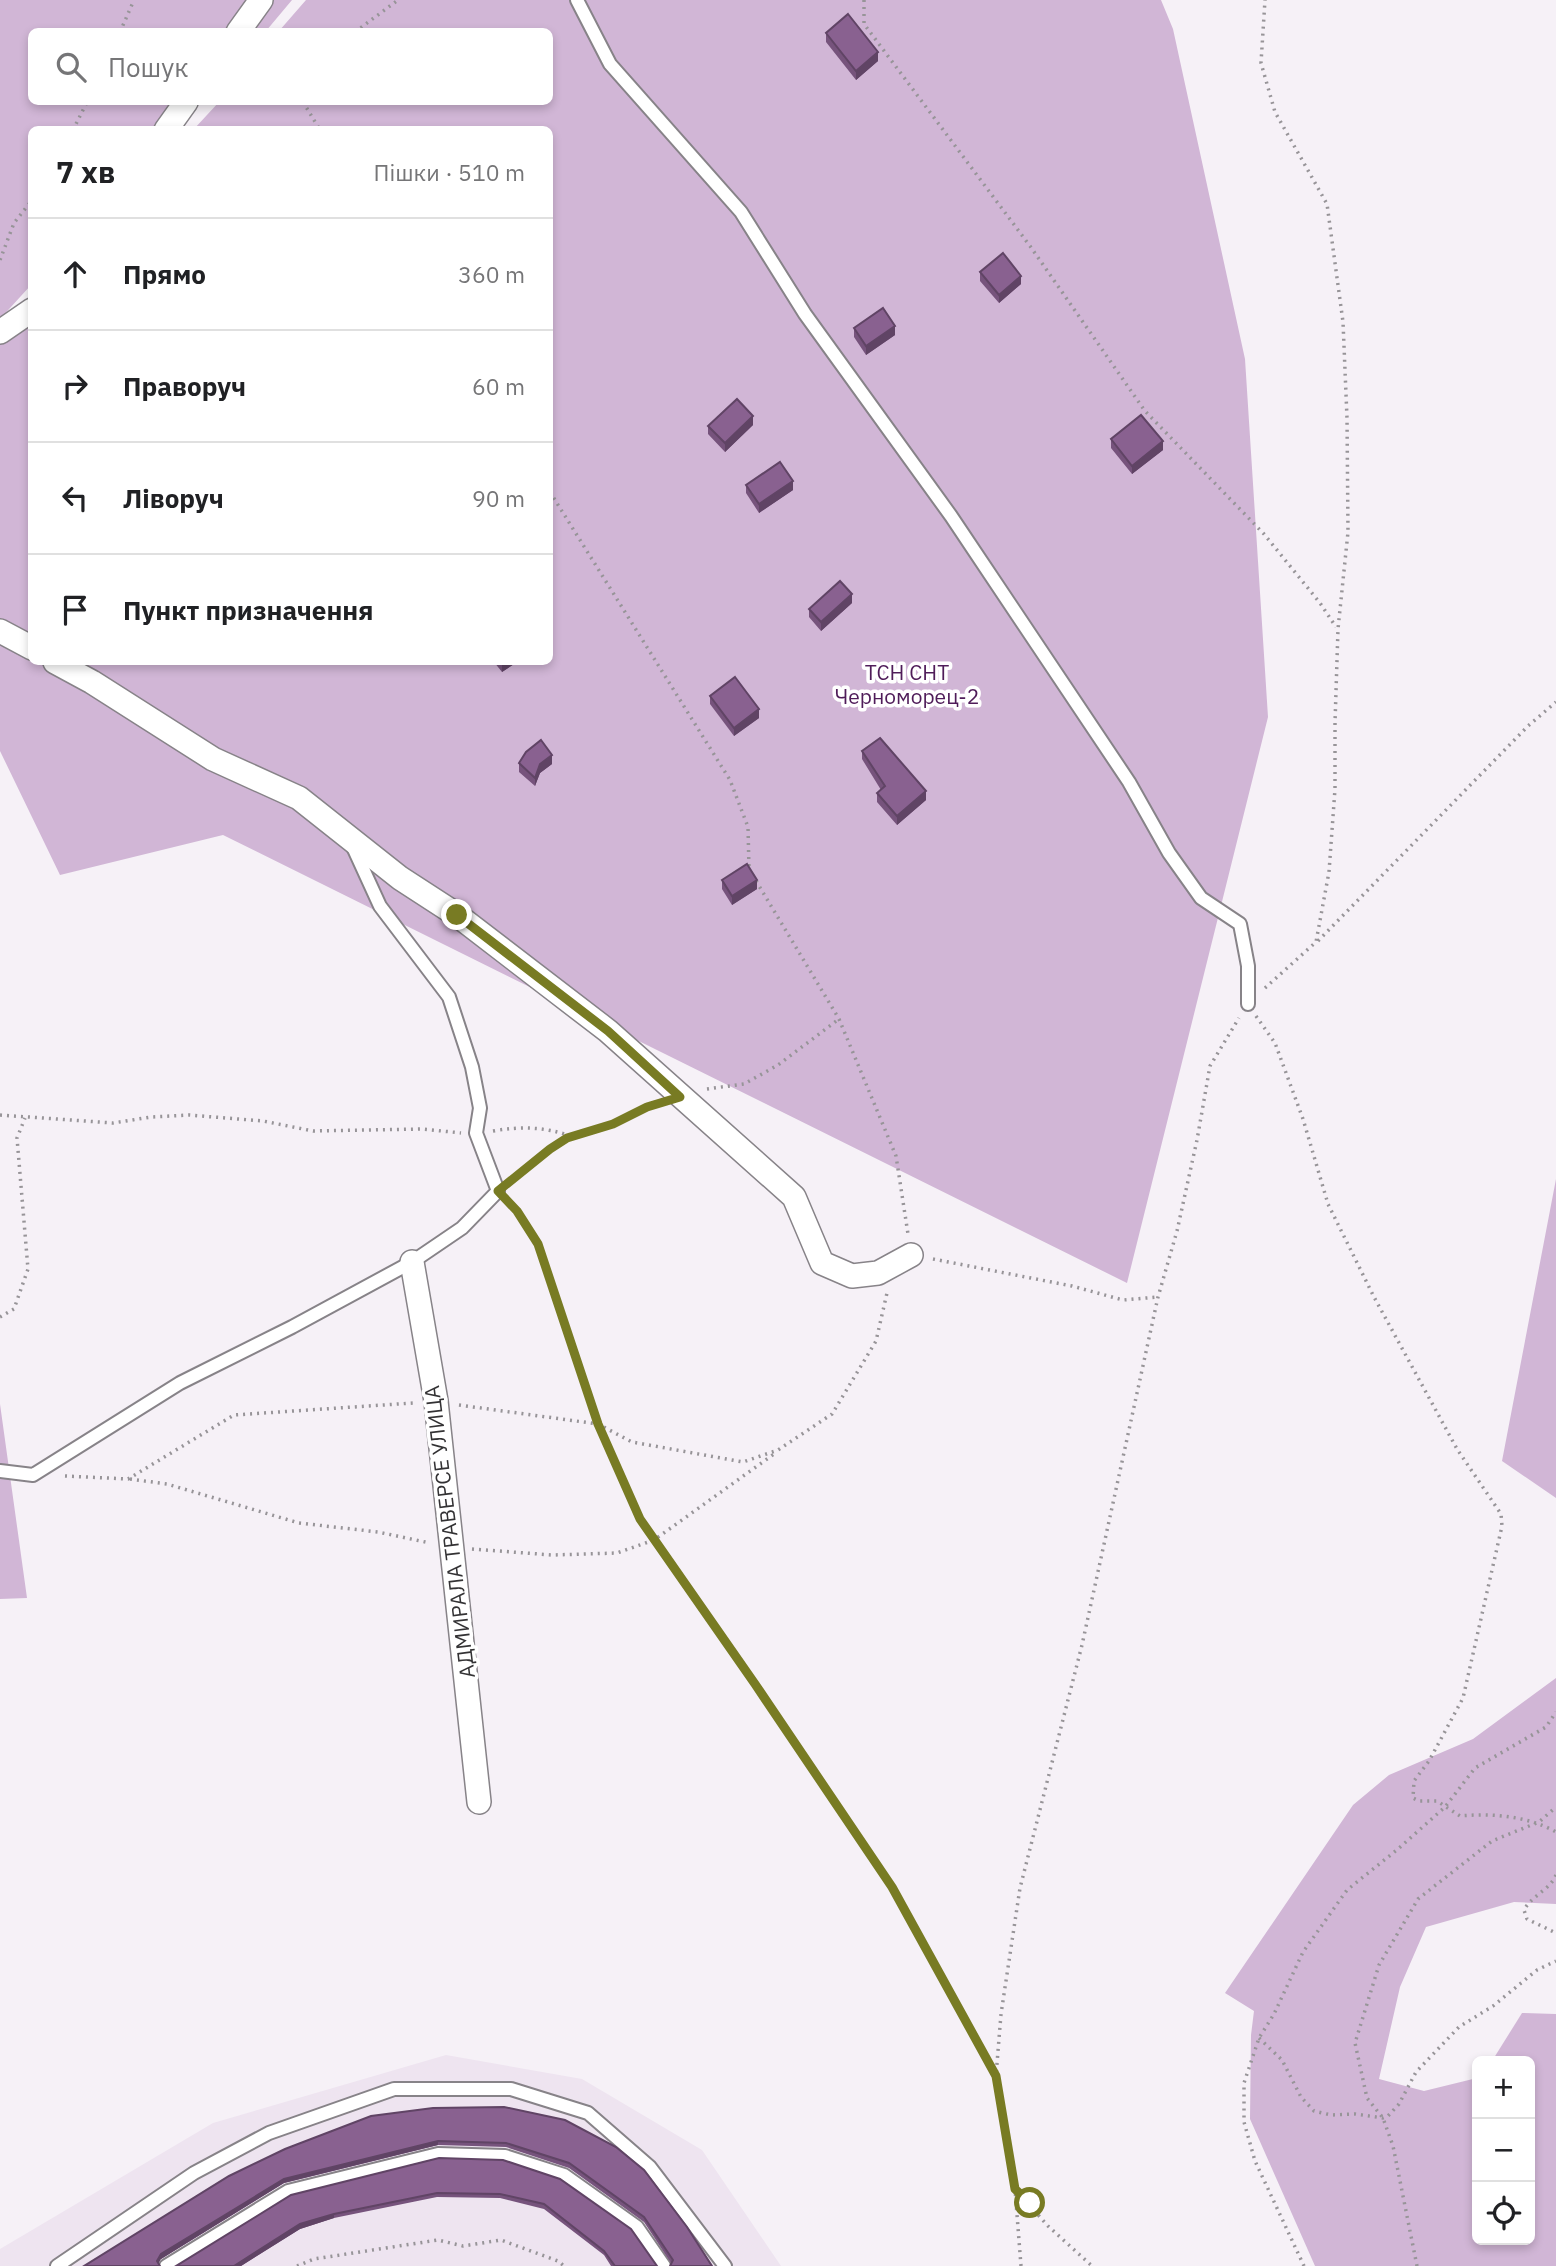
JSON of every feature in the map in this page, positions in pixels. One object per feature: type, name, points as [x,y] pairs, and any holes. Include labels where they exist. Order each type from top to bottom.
[{"type":"street","points":[[241,28],[261,0]]},
{"type":"street","points":[[169,126],[184,105]]},
{"type":"street","points":[[0,332],[28,313]]},
{"type":"street","points":[[0,631],[28,646]]},
{"type":"street","points":[[61,665],[213,759],[299,798],[400,878],[457,915],[608,1031],[794,1197],[822,1263],[852,1276],[878,1273],[911,1255]]},
{"type":"street","name":"АДМИРАЛА ТРАВЕРСЕ УЛИЦА","points":[[412,1262],[436,1402],[479,1802]]},
{"type":"lane","points":[[578,0],[610,64],[741,212],[805,314],[1006,597],[1129,782],[1169,853],[1201,898],[1240,924],[1248,966],[1248,1004]]},
{"type":"lane","points":[[0,1471],[33,1475],[180,1383],[292,1327],[412,1262],[462,1228],[498,1191],[476,1134],[480,1108],[475,1081],[449,997],[380,906],[346,834]]},
{"type":"lane","points":[[57,2266],[194,2173],[269,2133],[394,2089],[512,2089],[589,2113],[650,2167],[725,2266]]},
{"type":"lane","points":[[166,2266],[288,2191],[438,2154],[505,2156],[564,2175],[637,2227],[664,2266]]},
{"type":"path","points":[[122,28],[134,0]]},
{"type":"path","points":[[360,28],[398,0]]},
{"type":"path","points":[[864,0],[864,24],[1030,246],[1145,411],[1264,534],[1338,629]]},
{"type":"path","points":[[1265,0],[1261,63],[1275,112],[1328,204],[1343,322],[1348,532],[1338,629],[1335,789],[1329,872],[1316,942]]},
{"type":"path","points":[[76,126],[86,105]]},
{"type":"path","points":[[305,105],[318,126]]},
{"type":"path","points":[[0,260],[14,223],[28,205]]},
{"type":"path","points":[[553,497],[730,780],[748,828],[749,869]]},
{"type":"path","points":[[1020,2264],[1015,2189],[996,2076],[1001,2014],[1020,1888],[1082,1645],[1158,1297],[1177,1231],[1210,1066],[1248,1004],[1316,942],[1528,726],[1556,702]]},
{"type":"path","points":[[756,881],[839,1019],[896,1156],[911,1255],[1072,1286],[1123,1300],[1158,1297]]},
{"type":"path","points":[[1248,1004],[1275,1043],[1303,1119],[1328,1204],[1374,1297],[1457,1449],[1501,1514],[1502,1526],[1463,1698],[1429,1761],[1414,1781],[1413,1798],[1419,1801],[1437,1801],[1460,1816],[1482,1814],[1539,1822],[1556,1832]]},
{"type":"path","points":[[839,1019],[778,1065],[744,1083],[720,1086],[647,1107],[613,1124],[573,1136],[550,1149],[498,1191],[517,1211],[538,1244],[598,1424],[640,1519],[892,1887],[996,2076]]},
{"type":"path","points":[[0,1115],[113,1123],[150,1116],[189,1115],[263,1121],[313,1131],[423,1129],[476,1134],[519,1126],[547,1128],[573,1136]]},
{"type":"path","points":[[0,1317],[13,1309],[28,1269],[17,1138],[25,1118]]},
{"type":"path","points":[[33,1475],[128,1479],[234,1415],[436,1402],[598,1424],[632,1442],[743,1462],[778,1450],[832,1414],[876,1341],[889,1282]]},
{"type":"path","points":[[1304,2266],[1255,2161],[1244,2122],[1244,2082],[1259,2038],[1274,2014],[1303,1952],[1347,1890],[1445,1807],[1475,1768],[1546,1727],[1556,1712]]},
{"type":"path","points":[[1417,2266],[1393,2146],[1383,2118],[1367,2098],[1355,2043],[1379,1965],[1418,1899],[1492,1841],[1539,1822],[1556,1807]]},
{"type":"path","points":[[1556,1875],[1553,1883],[1528,1902],[1524,1910],[1527,1919],[1556,1933]]},
{"type":"path","points":[[1259,2038],[1282,2060],[1301,2097],[1314,2111],[1331,2115],[1355,2114],[1383,2118],[1399,2104],[1416,2073],[1459,2027],[1493,2006],[1537,1970],[1556,1961]]},
{"type":"path","points":[[1015,2189],[1048,2226],[1092,2266]]},
{"type":"path","points":[[297,2266],[314,2259],[438,2240],[463,2246],[501,2240],[558,2261],[564,2266]]},
{"type":"shaded area","points":[[446,2055],[582,2079],[702,2150],[781,2266],[0,2266],[0,2249],[213,2123]]},
{"type":"green space","points":[[0,0],[292,0],[269,28],[28,28],[28,105],[198,105],[178,126],[28,126],[28,288],[0,319]]},
{"type":"green space","name":"ТСН СНТ Черноморец-2","points":[[306,0],[1161,0],[1173,29],[1245,359],[1268,717],[1127,1283],[223,835],[60,875],[0,751],[0,331],[28,302],[28,665],[553,665],[553,126],[197,126],[216,105],[553,105],[553,28],[282,28]]},
{"type":"green space","points":[[1556,1179],[1556,1498],[1502,1461]]},
{"type":"green space","points":[[0,1404],[27,1598],[0,1599]]},
{"type":"green space","points":[[1556,1678],[1556,1904],[1514,1902],[1426,1927],[1400,1987],[1379,2079],[1424,2091],[1472,2079],[1472,2245],[1535,2245],[1535,2056],[1495,2056],[1522,2013],[1556,2014],[1556,2266],[1315,2266],[1250,2119],[1251,2035],[1254,2011],[1225,1993],[1353,1805],[1389,1775],[1473,1739]]},
{"type":"building","points":[[848,14],[878,52],[856,71],[826,33]]},
{"type":"building","points":[[1003,253],[1021,276],[999,295],[980,272]]},
{"type":"building","points":[[883,308],[895,326],[866,346],[854,328]]},
{"type":"building","points":[[737,399],[753,416],[725,443],[708,426]]},
{"type":"building","points":[[1141,415],[1163,441],[1132,466],[1111,439]]},
{"type":"building","points":[[780,462],[793,481],[759,504],[746,485]]},
{"type":"building","points":[[840,581],[852,594],[821,622],[809,609]]},
{"type":"building","points":[[735,677],[759,709],[734,728],[710,696]]},
{"type":"building","points":[[880,738],[926,791],[897,816],[877,793],[885,786],[862,751]]},
{"type":"building","points":[[541,740],[552,755],[540,764],[535,778],[519,763],[526,752]]},
{"type":"building","points":[[747,864],[757,880],[732,896],[722,880]]},
{"type":"building","points":[[504,2107],[565,2120],[616,2147],[644,2170],[687,2227],[712,2266],[670,2266],[673,2260],[644,2217],[569,2163],[506,2143],[438,2141],[284,2179],[161,2254],[157,2261],[160,2266],[84,2266],[229,2176],[285,2149],[371,2116],[433,2108]]},
{"type":"building","points":[[439,2158],[503,2160],[560,2179],[631,2229],[657,2266],[615,2266],[604,2251],[544,2204],[500,2194],[437,2193],[334,2214],[300,2224],[234,2266],[176,2266],[291,2195]]},
{"type":"route","points":[[457,915],[608,1031],[680,1097],[647,1107],[613,1124],[567,1138],[498,1191],[517,1211],[538,1244],[598,1424],[640,1519],[892,1887],[996,2076],[1015,2189],[1030,2203]]}]
